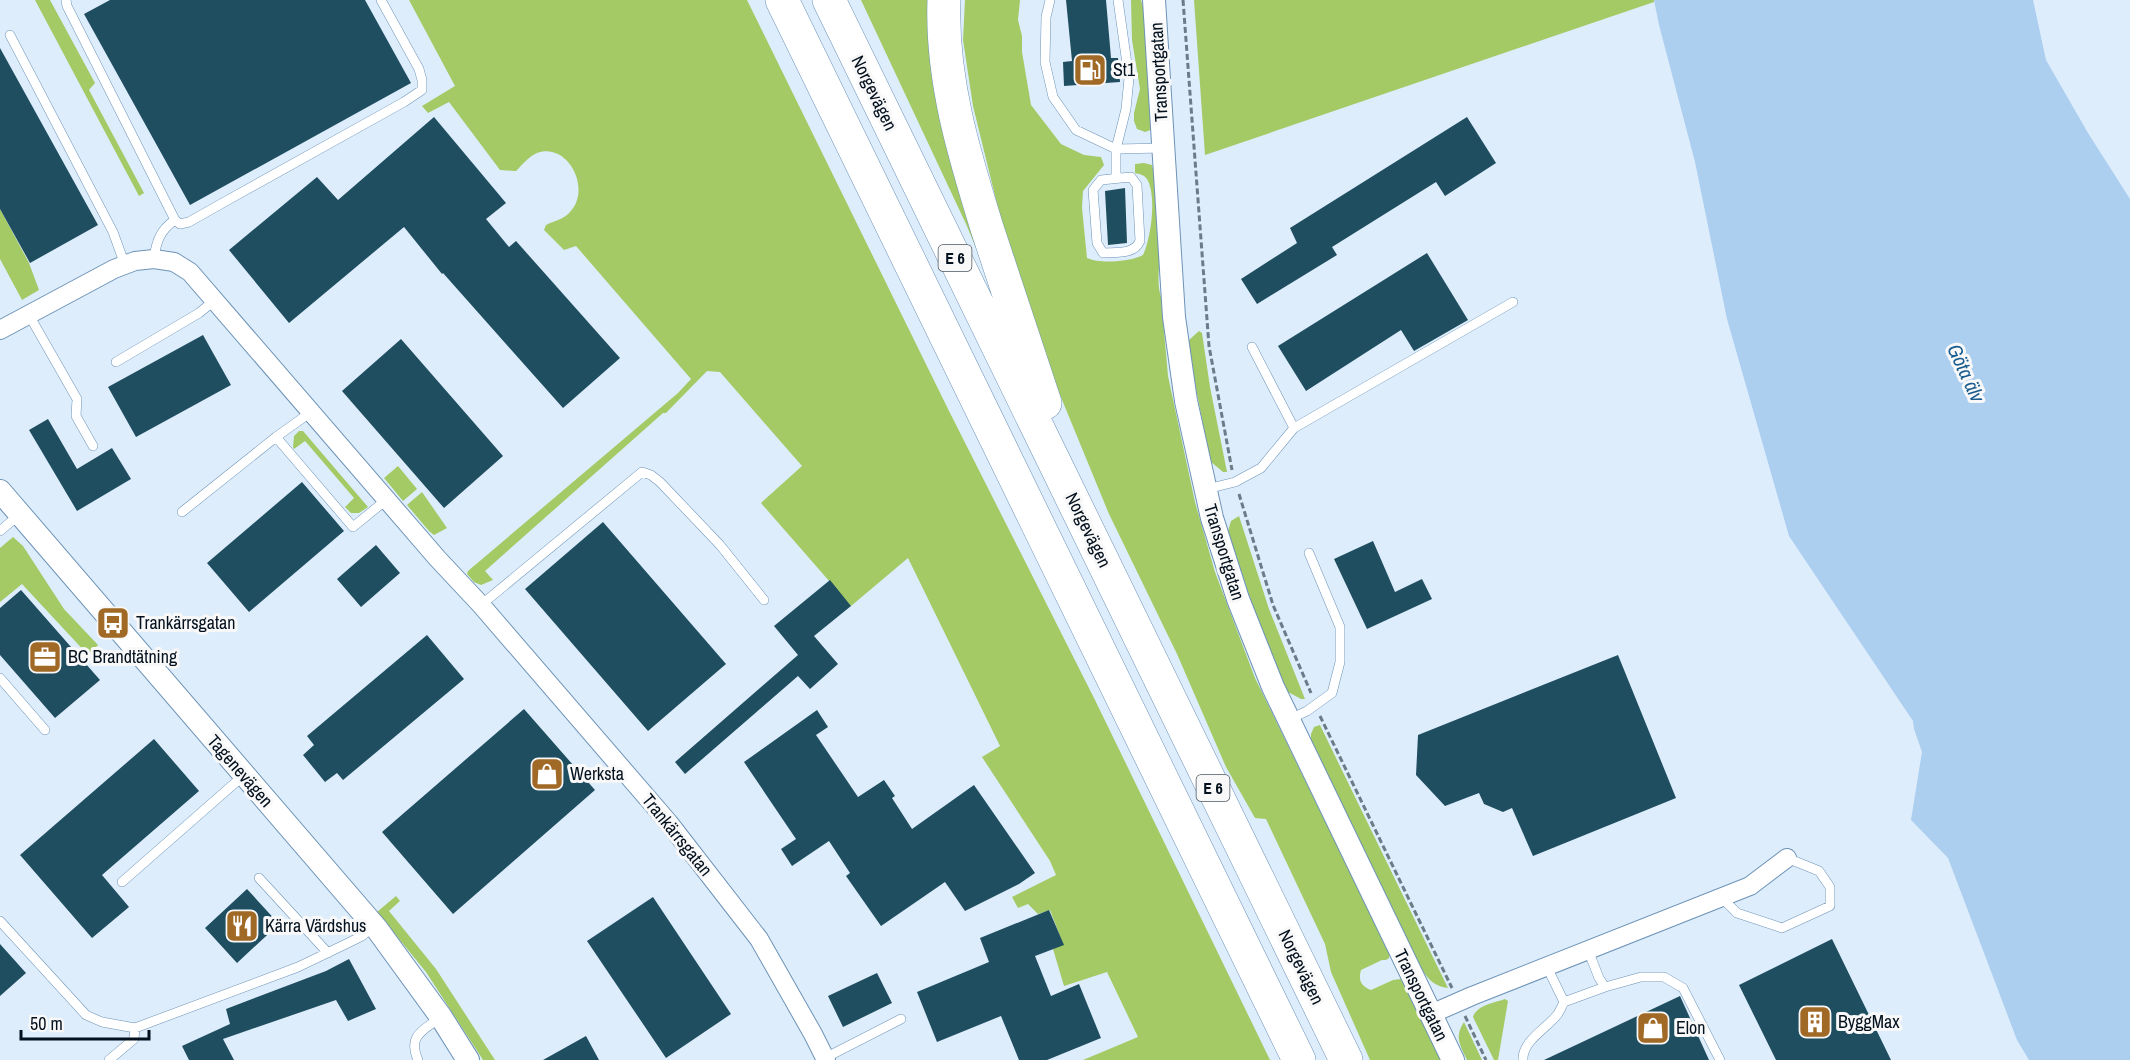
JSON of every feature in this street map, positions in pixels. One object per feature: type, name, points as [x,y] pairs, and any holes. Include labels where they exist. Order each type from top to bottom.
[{"type":"highway","points":[[766,0],[835,112]]},
{"type":"highway","name":"E 6","points":[[782,0],[1299,1060]]},
{"type":"highway","name":"Norgevägen","points":[[829,0],[1346,1060]]},
{"type":"highway","points":[[944,0],[945,52],[950,92],[974,186],[1082,516]]},
{"type":"street","name":"Transportgatan","points":[[1154,0],[1174,316],[1186,401],[1204,489],[1238,599],[1288,720],[1453,1060]]},
{"type":"street","name":"Trankärrsgatan","points":[[0,330],[135,261],[174,262],[190,272],[669,823],[759,939],[826,1059]]},
{"type":"street","name":"Tagenevägen","points":[[0,491],[374,926],[441,1017],[468,1060]]},
{"type":"street","points":[[1431,1014],[1750,886],[1787,858]]},
{"type":"lane","points":[[66,0],[175,220],[180,224],[189,222],[422,90],[419,69],[381,0]]},
{"type":"lane","points":[[1050,0],[1046,17],[1044,62],[1053,97],[1076,130],[1116,149],[1163,148]]},
{"type":"lane","points":[[1116,178],[1116,149],[1126,109],[1129,78],[1118,0]]},
{"type":"lane","points":[[10,35],[113,232],[125,265]]},
{"type":"lane","points":[[1131,177],[1137,185],[1140,241],[1138,247],[1133,250],[1103,253],[1097,243],[1093,190],[1101,180],[1116,178],[1131,177]]},
{"type":"lane","points":[[154,260],[160,235],[166,226],[175,220]]},
{"type":"lane","points":[[116,362],[200,313],[215,300]]},
{"type":"lane","points":[[1204,489],[1235,482],[1261,468],[1294,428],[1513,302]]},
{"type":"lane","points":[[29,315],[77,399],[76,416],[93,446]]},
{"type":"lane","points":[[1252,347],[1294,428]]},
{"type":"lane","points":[[182,512],[311,412]]},
{"type":"lane","points":[[276,437],[353,527],[386,500]]},
{"type":"lane","points":[[481,605],[642,472],[651,475],[660,483],[712,537],[765,600]]},
{"type":"lane","points":[[0,531],[20,514]]},
{"type":"lane","points":[[1288,720],[1307,711],[1332,693],[1340,662],[1340,627],[1309,553]]},
{"type":"lane","points":[[0,678],[45,730]]},
{"type":"lane","points":[[122,882],[243,775]]},
{"type":"lane","points":[[1721,897],[1737,913],[1782,928],[1830,906],[1830,887],[1819,871],[1787,858]]},
{"type":"lane","points":[[259,878],[328,953]]},
{"type":"lane","points":[[0,921],[86,1015],[102,1022],[135,1028],[298,967],[362,936],[374,926]]},
{"type":"lane","points":[[1588,950],[1605,987]]},
{"type":"lane","points":[[1546,967],[1564,1002]]},
{"type":"lane","points":[[1523,1060],[1523,1055],[1533,1038],[1558,1014],[1564,1002],[1641,977],[1664,977],[1683,988],[1720,1060]]},
{"type":"lane","points":[[418,1060],[414,1040],[417,1035],[441,1017]]},
{"type":"lane","points":[[826,1059],[901,1020]]},
{"type":"lane","points":[[109,1060],[134,1039],[135,1028]]},
{"type":"path","points":[[1182,0],[1209,346],[1235,482],[1273,605],[1332,743],[1486,1060]]},
{"type":"green space","points":[[35,0],[50,0],[95,83],[89,90],[144,193],[139,196]]},
{"type":"green space","points":[[409,0],[747,0],[949,411],[1095,700],[1270,1060],[1083,1060],[1138,1037],[1107,972],[1064,986],[1053,949],[1063,944],[1050,910],[1038,914],[1028,904],[1018,908],[1012,897],[1056,875],[1050,861],[982,757],[1000,746],[908,558],[851,606],[761,503],[802,466],[720,372],[707,371],[666,413],[663,413],[485,571],[493,580],[481,585],[474,582],[467,574],[678,393],[691,379],[576,246],[564,250],[544,230],[546,225],[568,214],[576,202],[577,180],[567,161],[558,154],[548,151],[534,154],[516,171],[500,170],[449,102],[428,113],[422,106],[455,86]]},
{"type":"green space","points":[[861,0],[935,0],[979,255],[966,224]]},
{"type":"green space","points":[[965,0],[1020,0],[1018,20],[1031,105],[1061,144],[1084,155],[1101,157],[1104,165],[1083,191],[1082,208],[1087,258],[1115,261],[1143,255],[1150,228],[1152,196],[1147,179],[1135,173],[1135,164],[1152,165],[1159,207],[1159,285],[1168,376],[1195,502],[1215,572],[1255,678],[1390,954],[1386,960],[1361,970],[1361,982],[1371,990],[1393,980],[1401,979],[1441,1060],[1370,1060],[1331,972],[1325,944],[1266,819],[1255,818],[1226,767],[1177,654],[1109,514],[1037,339],[999,212],[973,106],[963,40]]},
{"type":"green space","points":[[1131,0],[1141,0],[1145,13],[1156,128],[1145,132],[1137,129],[1134,121],[1140,89],[1132,40]]},
{"type":"green space","points":[[1194,0],[1654,0],[1654,2],[1205,155]]},
{"type":"green space","points":[[0,209],[29,263],[39,290],[22,300],[0,259]]},
{"type":"green space","points":[[1199,331],[1202,333],[1227,472],[1223,472],[1210,461],[1188,347],[1189,340]]},
{"type":"green space","points":[[299,431],[303,431],[368,507],[359,513],[351,513],[345,507],[354,498],[305,441],[294,449],[294,436]]},
{"type":"green space","points":[[398,466],[417,489],[403,501],[384,478]]},
{"type":"green space","points":[[422,492],[447,528],[434,535],[407,505]]},
{"type":"green space","points":[[1239,516],[1269,609],[1305,699],[1288,692],[1260,628],[1228,531],[1231,521]]},
{"type":"green space","points":[[13,537],[23,546],[64,609],[98,645],[88,655],[22,584],[0,602],[0,548]]},
{"type":"green space","points":[[1320,725],[1448,988],[1432,982],[1416,959],[1311,742],[1314,727]]},
{"type":"green space","points":[[396,896],[400,901],[389,911],[436,969],[495,1060],[483,1060],[426,972],[377,912]]},
{"type":"green space","points":[[1505,999],[1508,1001],[1498,1060],[1494,1060],[1473,1017],[1482,1007]]},
{"type":"green space","points":[[1464,1022],[1482,1060],[1467,1060],[1464,1055],[1459,1032]]},
{"type":"water","name":"Göta älv","points":[[1654,0],[2033,0],[2046,60],[2088,133],[2130,199],[2130,1060],[2029,1060],[2017,1040],[1948,858],[1911,820],[1922,752],[1913,721],[1789,536],[1727,319],[1695,162]]},
{"type":"building","points":[[110,0],[365,0],[411,83],[190,205],[84,14]]},
{"type":"building","points":[[1066,0],[1106,0],[1111,58],[1118,58],[1120,82],[1064,86],[1063,62],[1072,61]]},
{"type":"building","points":[[0,48],[98,225],[30,263],[0,209]]},
{"type":"building","points":[[434,117],[506,203],[486,219],[509,247],[516,241],[620,358],[563,408],[442,274],[404,227],[289,323],[229,250],[317,177],[338,200]]},
{"type":"building","points":[[1467,117],[1496,163],[1445,196],[1436,182],[1332,247],[1337,255],[1257,304],[1241,279],[1297,243],[1290,228]]},
{"type":"building","points":[[1125,188],[1127,243],[1108,245],[1105,191]]},
{"type":"building","points":[[1427,253],[1468,320],[1414,351],[1401,330],[1306,391],[1278,346]]},
{"type":"building","points":[[203,335],[231,385],[136,437],[108,387]]},
{"type":"building","points":[[401,339],[503,456],[444,508],[342,391]]},
{"type":"building","points":[[48,419],[77,469],[112,448],[131,479],[77,511],[29,430]]},
{"type":"building","points":[[302,482],[344,531],[249,612],[207,563]]},
{"type":"building","points":[[603,522],[726,664],[648,731],[525,589]]},
{"type":"building","points":[[1373,541],[1395,592],[1422,579],[1432,599],[1367,629],[1334,559]]},
{"type":"building","points":[[376,545],[400,573],[361,607],[337,579]]},
{"type":"building","points":[[830,580],[851,606],[814,636],[838,664],[810,689],[798,676],[685,774],[675,762],[798,655],[774,626]]},
{"type":"building","points":[[21,590],[100,680],[55,718],[0,655],[0,608]]},
{"type":"building","points":[[427,635],[464,679],[343,780],[337,773],[325,782],[303,755],[314,745],[307,736]]},
{"type":"building","points":[[1618,655],[1676,798],[1533,856],[1512,808],[1503,812],[1484,804],[1479,793],[1445,806],[1416,775],[1418,735]]},
{"type":"building","points":[[524,709],[595,790],[453,914],[382,832]]},
{"type":"building","points":[[817,710],[828,727],[816,735],[858,797],[884,780],[895,796],[892,798],[912,829],[974,785],[1035,873],[1019,884],[965,911],[945,882],[881,926],[846,876],[850,873],[829,841],[792,866],[781,849],[796,839],[744,762]]},
{"type":"building","points":[[154,739],[199,791],[102,875],[129,907],[92,938],[20,855]]},
{"type":"building","name":"Kärra Värdshus","points":[[247,889],[279,924],[237,963],[205,928]]},
{"type":"building","points":[[653,897],[731,1014],[666,1058],[587,941]]},
{"type":"building","points":[[1049,910],[1064,945],[1035,956],[1051,996],[1079,984],[1101,1038],[1047,1060],[1019,1060],[1001,1016],[937,1042],[917,992],[989,962],[980,938]]},
{"type":"building","name":"ByggMax","points":[[1832,939],[1891,1060],[1776,1060],[1739,985]]},
{"type":"building","points":[[0,944],[26,973],[0,996]]},
{"type":"building","points":[[349,959],[376,1009],[348,1021],[336,1000],[223,1039],[234,1060],[189,1060],[182,1046],[230,1024],[226,1009],[326,971]]},
{"type":"building","points":[[877,973],[892,1003],[843,1027],[828,996]]},
{"type":"building","name":"Elon","points":[[1680,996],[1709,1060],[1544,1060]]},
{"type":"building","points":[[586,1036],[599,1060],[543,1060]]},
{"type":"place","name":"St1","points":[[1090,70]]},
{"type":"place","name":"Trankärrsgatan","points":[[113,623]]},
{"type":"place","name":"BC Brandtätning","points":[[45,657]]},
{"type":"place","name":"Werksta","points":[[547,774]]},
{"type":"place","name":"Kärra Värdshus","points":[[242,926]]},
{"type":"place","name":"ByggMax","points":[[1815,1022]]},
{"type":"place","name":"Elon","points":[[1653,1028]]}]
